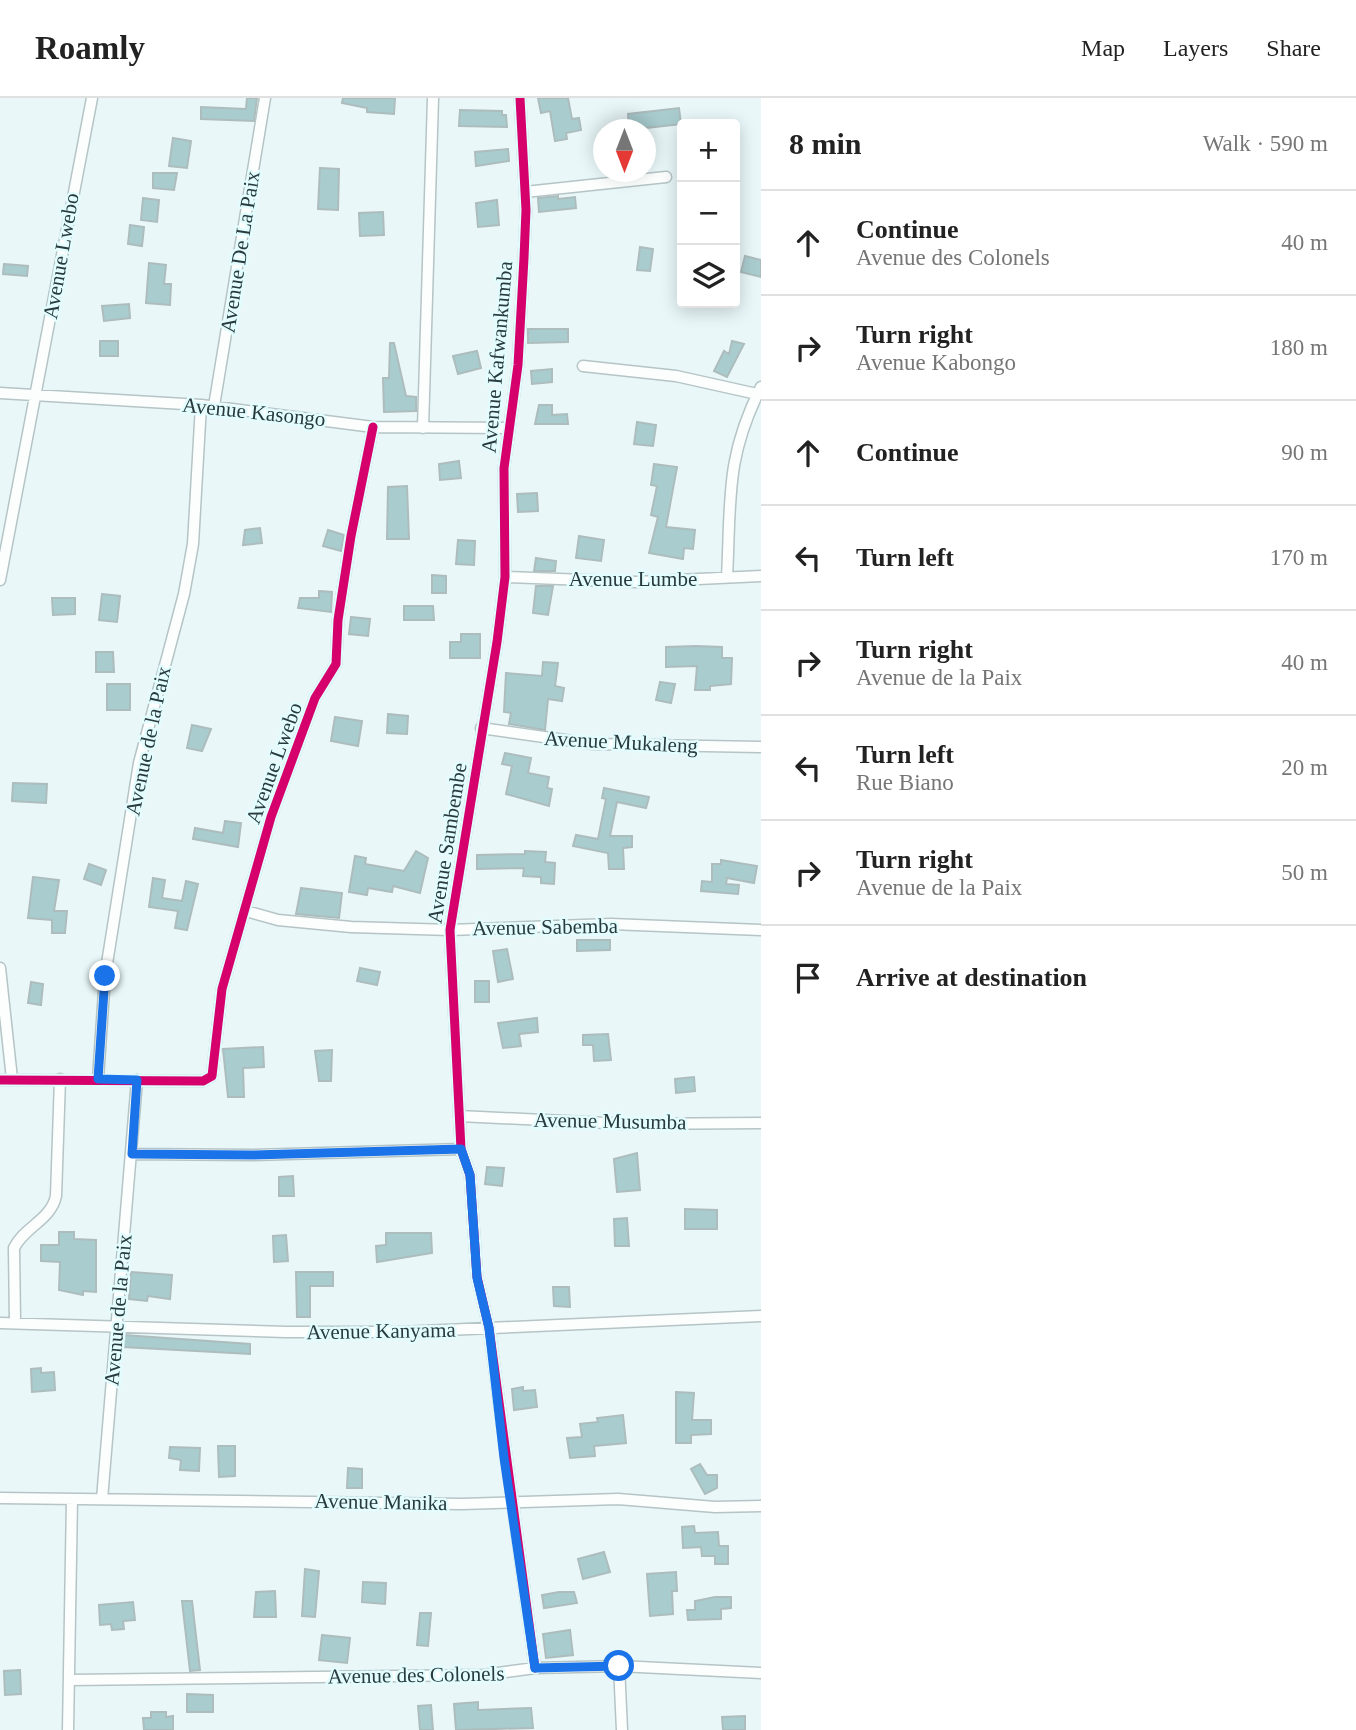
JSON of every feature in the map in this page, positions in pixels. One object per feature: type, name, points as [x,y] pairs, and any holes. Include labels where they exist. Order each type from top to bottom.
[{"type":"street","name":"Avenue Lwebo","points":[[0,580],[38,395],[61,249],[92,98]]},
{"type":"street","name":"Avenue De La Paix","points":[[214,406],[265,98]]},
{"type":"street","points":[[423,428],[433,98]]},
{"type":"street","name":"Avenue Kafwankumba","points":[[505,577],[504,468],[518,365],[525,192],[520,98]]},
{"type":"street","points":[[525,192],[666,177]]},
{"type":"street","points":[[583,366],[676,376],[759,390],[744,421],[731,474],[727,577]]},
{"type":"street","name":"Avenue Kasongo","points":[[0,393],[214,406],[373,426],[508,428]]},
{"type":"street","name":"Avenue de la Paix","points":[[98,1079],[105,976],[139,763],[184,594],[193,544],[201,405]]},
{"type":"street","name":"Avenue Lwebo","points":[[137,1080],[203,1081],[209,1079],[214,1072],[222,989],[281,788],[315,698],[335,668],[349,549],[373,426]]},
{"type":"street","name":"Avenue Lumbe","points":[[505,577],[636,582],[761,576]]},
{"type":"street","name":"Avenue Sambembe","points":[[505,577],[450,930],[461,1149],[470,1175],[477,1278],[489,1328],[535,1668]]},
{"type":"street","name":"Avenue Mukaleng","points":[[481,728],[593,744],[761,747]]},
{"type":"street","name":"Avenue Sabemba","points":[[246,911],[278,920],[320,924],[450,930],[611,924],[761,930]]},
{"type":"street","points":[[0,968],[12,1079]]},
{"type":"street","points":[[15,1322],[14,1248],[19,1238],[48,1213],[56,1196],[60,1079]]},
{"type":"street","points":[[0,1080],[137,1080]]},
{"type":"street","name":"Avenue de la Paix","points":[[102,1499],[137,1080]]},
{"type":"street","name":"Avenue Musumba","points":[[459,1116],[627,1124],[761,1123]]},
{"type":"street","points":[[132,1154],[263,1155],[461,1149]]},
{"type":"street","name":"Avenue Kanyama","points":[[0,1323],[286,1332],[489,1328],[761,1316]]},
{"type":"street","name":"Avenue Manika","points":[[0,1498],[512,1502],[618,1499],[715,1507],[761,1506]]},
{"type":"street","points":[[68,1730],[72,1499]]},
{"type":"street","points":[[619,1666],[622,1730]]},
{"type":"street","name":"Avenue des Colonels","points":[[70,1679],[483,1675],[535,1668],[619,1666],[761,1673]]},
{"type":"building","points":[[247,98],[257,98],[254,121],[201,119],[201,107],[246,109]]},
{"type":"building","points":[[343,98],[395,98],[394,114],[367,112],[367,108],[342,103]]},
{"type":"building","points":[[538,98],[568,98],[572,119],[579,118],[581,130],[566,133],[567,139],[555,141],[550,111],[541,113]]},
{"type":"building","points":[[679,108],[680,119],[677,119],[677,124],[656,127],[656,119],[628,119],[628,114]]},
{"type":"building","points":[[460,110],[502,111],[502,115],[506,115],[507,127],[459,126]]},
{"type":"building","points":[[173,138],[191,141],[187,168],[169,166]]},
{"type":"building","points":[[508,149],[509,161],[476,166],[475,152]]},
{"type":"building","points":[[320,168],[339,169],[338,210],[318,209]]},
{"type":"building","points":[[153,173],[177,173],[174,190],[153,188]]},
{"type":"building","points":[[558,196],[558,199],[575,197],[576,208],[539,212],[538,198]]},
{"type":"building","points":[[143,198],[159,200],[157,222],[141,220]]},
{"type":"building","points":[[497,200],[499,225],[478,227],[476,203]]},
{"type":"building","points":[[383,212],[384,235],[360,236],[359,213]]},
{"type":"building","points":[[130,225],[144,227],[142,246],[128,244]]},
{"type":"building","points":[[640,247],[653,249],[650,271],[637,270]]},
{"type":"building","points":[[745,256],[761,260],[761,277],[741,272]]},
{"type":"building","points":[[149,263],[166,265],[164,284],[171,284],[170,305],[146,303]]},
{"type":"building","points":[[4,264],[28,266],[27,276],[3,274]]},
{"type":"building","points":[[129,304],[130,318],[104,321],[102,306]]},
{"type":"building","points":[[528,329],[568,329],[568,342],[528,343]]},
{"type":"building","points":[[100,341],[118,341],[118,356],[100,356]]},
{"type":"building","points":[[732,341],[744,344],[727,377],[714,371],[724,351],[729,354]]},
{"type":"building","points":[[390,343],[394,343],[406,396],[416,397],[416,411],[384,412],[383,378],[389,378]]},
{"type":"building","points":[[477,351],[481,368],[458,374],[453,356]]},
{"type":"building","points":[[552,369],[552,382],[532,384],[531,371]]},
{"type":"building","points":[[539,405],[552,405],[552,415],[567,414],[568,424],[535,424]]},
{"type":"building","points":[[637,422],[656,425],[653,446],[634,444]]},
{"type":"building","points":[[459,461],[461,478],[440,480],[439,464]]},
{"type":"building","points":[[654,464],[677,467],[666,527],[695,530],[693,549],[684,548],[683,559],[649,553],[658,517],[651,515],[657,486],[651,485]]},
{"type":"building","points":[[407,486],[409,539],[387,539],[388,487]]},
{"type":"building","points":[[537,493],[538,511],[518,512],[517,494]]},
{"type":"building","points":[[260,528],[262,543],[243,545],[245,530]]},
{"type":"building","points":[[328,530],[344,535],[341,551],[323,546]]},
{"type":"building","points":[[579,536],[604,540],[601,561],[576,558]]},
{"type":"building","points":[[458,540],[475,541],[474,565],[456,564]]},
{"type":"building","points":[[536,558],[556,561],[555,571],[534,571]]},
{"type":"building","points":[[432,575],[446,576],[446,593],[432,593]]},
{"type":"building","points":[[536,586],[553,586],[548,615],[533,613]]},
{"type":"building","points":[[319,591],[332,592],[331,612],[298,608],[300,598],[319,598]]},
{"type":"building","points":[[102,594],[120,596],[117,622],[99,620]]},
{"type":"building","points":[[52,598],[75,598],[75,614],[53,615]]},
{"type":"building","points":[[404,606],[433,606],[434,620],[404,620]]},
{"type":"building","points":[[351,617],[370,619],[368,636],[349,634]]},
{"type":"building","points":[[461,634],[480,634],[480,658],[450,658],[450,642],[461,642]]},
{"type":"building","points":[[666,647],[722,647],[722,658],[732,658],[731,684],[710,686],[710,690],[695,690],[697,666],[666,667]]},
{"type":"building","points":[[96,652],[113,652],[114,672],[96,672]]},
{"type":"building","points":[[543,662],[558,663],[555,686],[564,688],[562,701],[548,699],[545,730],[509,724],[511,713],[504,712],[506,673],[542,676]]},
{"type":"building","points":[[660,682],[675,684],[671,703],[656,700]]},
{"type":"building","points":[[107,684],[130,684],[130,710],[107,710]]},
{"type":"building","points":[[388,714],[408,716],[407,734],[387,733]]},
{"type":"building","points":[[335,717],[362,721],[358,746],[331,741]]},
{"type":"building","points":[[192,725],[211,729],[202,751],[187,748]]},
{"type":"building","points":[[505,753],[531,758],[528,773],[549,777],[547,788],[552,789],[549,806],[506,794],[512,766],[502,764]]},
{"type":"building","points":[[13,783],[47,784],[46,803],[12,801]]},
{"type":"building","points":[[604,788],[649,797],[646,808],[617,802],[610,836],[632,836],[632,847],[623,848],[624,869],[609,869],[608,853],[573,846],[576,835],[598,839],[606,799],[602,798]]},
{"type":"building","points":[[225,821],[241,823],[238,847],[193,839],[195,828],[223,833]]},
{"type":"building","points":[[416,851],[428,858],[420,893],[393,886],[392,892],[368,888],[367,895],[349,892],[355,856],[366,858],[365,864],[404,871]]},
{"type":"building","points":[[525,851],[546,852],[545,862],[555,863],[554,884],[541,883],[541,877],[523,876],[524,868],[477,869],[477,855],[525,854]]},
{"type":"building","points":[[721,860],[757,866],[754,883],[727,878],[726,884],[739,885],[738,894],[701,891],[702,881],[712,882],[712,864],[721,864]]},
{"type":"building","points":[[89,864],[106,870],[101,885],[84,879]]},
{"type":"building","points":[[33,877],[59,880],[54,911],[67,911],[65,933],[52,933],[52,920],[28,918]]},
{"type":"building","points":[[153,878],[165,880],[162,898],[182,901],[186,881],[198,884],[187,930],[175,928],[178,911],[149,907]]},
{"type":"building","points":[[301,888],[342,893],[339,918],[296,914]]},
{"type":"building","points":[[577,940],[610,940],[610,950],[577,951]]},
{"type":"building","points":[[507,949],[513,979],[498,982],[493,951]]},
{"type":"building","points":[[360,968],[380,972],[377,985],[357,981]]},
{"type":"building","points":[[475,981],[489,981],[489,1002],[475,1002]]},
{"type":"building","points":[[31,982],[43,984],[41,1005],[28,1003]]},
{"type":"building","points":[[537,1018],[538,1032],[519,1034],[521,1046],[503,1048],[498,1023]]},
{"type":"building","points":[[608,1034],[611,1060],[594,1061],[593,1045],[583,1045],[583,1035]]},
{"type":"building","points":[[263,1047],[264,1067],[243,1068],[244,1097],[228,1097],[223,1049]]},
{"type":"building","points":[[332,1050],[331,1081],[319,1081],[315,1051]]},
{"type":"building","points":[[694,1077],[695,1091],[676,1093],[675,1079]]},
{"type":"building","points":[[637,1153],[640,1190],[617,1192],[614,1159]]},
{"type":"building","points":[[487,1167],[504,1168],[502,1186],[485,1184]]},
{"type":"building","points":[[293,1176],[294,1196],[279,1196],[279,1177]]},
{"type":"building","points":[[685,1209],[717,1210],[717,1229],[685,1229]]},
{"type":"building","points":[[627,1218],[629,1246],[615,1246],[614,1219]]},
{"type":"building","points":[[59,1232],[74,1232],[74,1239],[96,1240],[96,1292],[83,1291],[83,1295],[59,1290],[60,1262],[41,1261],[41,1245],[59,1245]]},
{"type":"building","points":[[386,1233],[431,1233],[432,1253],[377,1262],[376,1246],[386,1245]]},
{"type":"building","points":[[286,1235],[288,1261],[274,1262],[273,1236]]},
{"type":"building","points":[[131,1272],[172,1275],[170,1299],[148,1296],[147,1301],[129,1299]]},
{"type":"building","points":[[296,1272],[333,1272],[333,1286],[310,1286],[310,1317],[297,1317]]},
{"type":"building","points":[[553,1287],[569,1287],[570,1307],[554,1306]]},
{"type":"building","points":[[124,1335],[250,1344],[250,1354],[123,1347]]},
{"type":"building","points":[[41,1368],[41,1373],[54,1372],[55,1390],[32,1392],[31,1369]]},
{"type":"building","points":[[523,1387],[523,1391],[535,1390],[537,1407],[514,1410],[512,1389]]},
{"type":"building","points":[[676,1392],[694,1393],[692,1420],[711,1420],[711,1434],[691,1435],[691,1443],[676,1443]]},
{"type":"building","points":[[623,1415],[626,1443],[594,1446],[595,1456],[570,1458],[567,1438],[582,1437],[580,1424],[598,1422],[597,1418]]},
{"type":"building","points":[[218,1446],[235,1446],[235,1476],[219,1477]]},
{"type":"building","points":[[170,1447],[200,1448],[199,1471],[180,1470],[181,1460],[169,1458]]},
{"type":"building","points":[[700,1464],[707,1475],[717,1475],[717,1488],[705,1494],[691,1469]]},
{"type":"building","points":[[348,1468],[362,1469],[362,1488],[347,1488]]},
{"type":"building","points":[[694,1526],[695,1533],[718,1532],[719,1546],[728,1546],[728,1564],[715,1564],[715,1556],[702,1556],[701,1547],[683,1548],[682,1527]]},
{"type":"building","points":[[604,1552],[610,1572],[583,1579],[578,1559]]},
{"type":"building","points":[[305,1569],[319,1571],[315,1617],[302,1616]]},
{"type":"building","points":[[676,1572],[677,1591],[672,1591],[673,1614],[650,1616],[647,1574]]},
{"type":"building","points":[[363,1582],[386,1583],[385,1604],[362,1602]]},
{"type":"building","points":[[275,1591],[276,1617],[254,1617],[256,1592]]},
{"type":"building","points":[[574,1592],[577,1603],[544,1608],[542,1595]]},
{"type":"building","points":[[731,1597],[731,1608],[721,1609],[721,1619],[688,1620],[687,1610],[695,1610],[695,1601]]},
{"type":"building","points":[[182,1601],[192,1601],[200,1670],[190,1671]]},
{"type":"building","points":[[133,1602],[135,1620],[123,1621],[124,1629],[112,1630],[111,1624],[100,1625],[99,1605]]},
{"type":"building","points":[[420,1613],[431,1613],[428,1646],[417,1645]]},
{"type":"building","points":[[570,1630],[573,1655],[546,1658],[543,1634]]},
{"type":"building","points":[[322,1635],[350,1638],[347,1663],[319,1660]]},
{"type":"building","points":[[20,1670],[21,1694],[5,1695],[4,1671]]},
{"type":"building","points":[[187,1694],[213,1695],[213,1712],[187,1712]]},
{"type":"building","points":[[478,1702],[478,1710],[531,1708],[533,1728],[456,1730],[454,1704]]},
{"type":"building","points":[[431,1705],[433,1730],[420,1730],[418,1706]]},
{"type":"building","points":[[151,1712],[166,1712],[166,1717],[173,1716],[173,1730],[144,1730],[143,1718],[151,1718]]},
{"type":"building","points":[[745,1716],[745,1730],[723,1730],[722,1717]]},
{"type":"cycle path","points":[[520,98],[526,210],[518,365],[504,468],[505,577],[497,642],[450,930],[461,1149],[470,1175],[477,1277],[489,1328],[535,1668]]},
{"type":"cycle path","points":[[0,1080],[203,1081],[212,1076],[222,989],[271,817],[315,698],[336,664],[338,620],[351,536],[373,427]]},
{"type":"route","points":[[105,976],[98,1079],[137,1080],[132,1154],[188,1156],[461,1149],[470,1175],[477,1278],[489,1328],[504,1458],[535,1668],[619,1666]]}]
